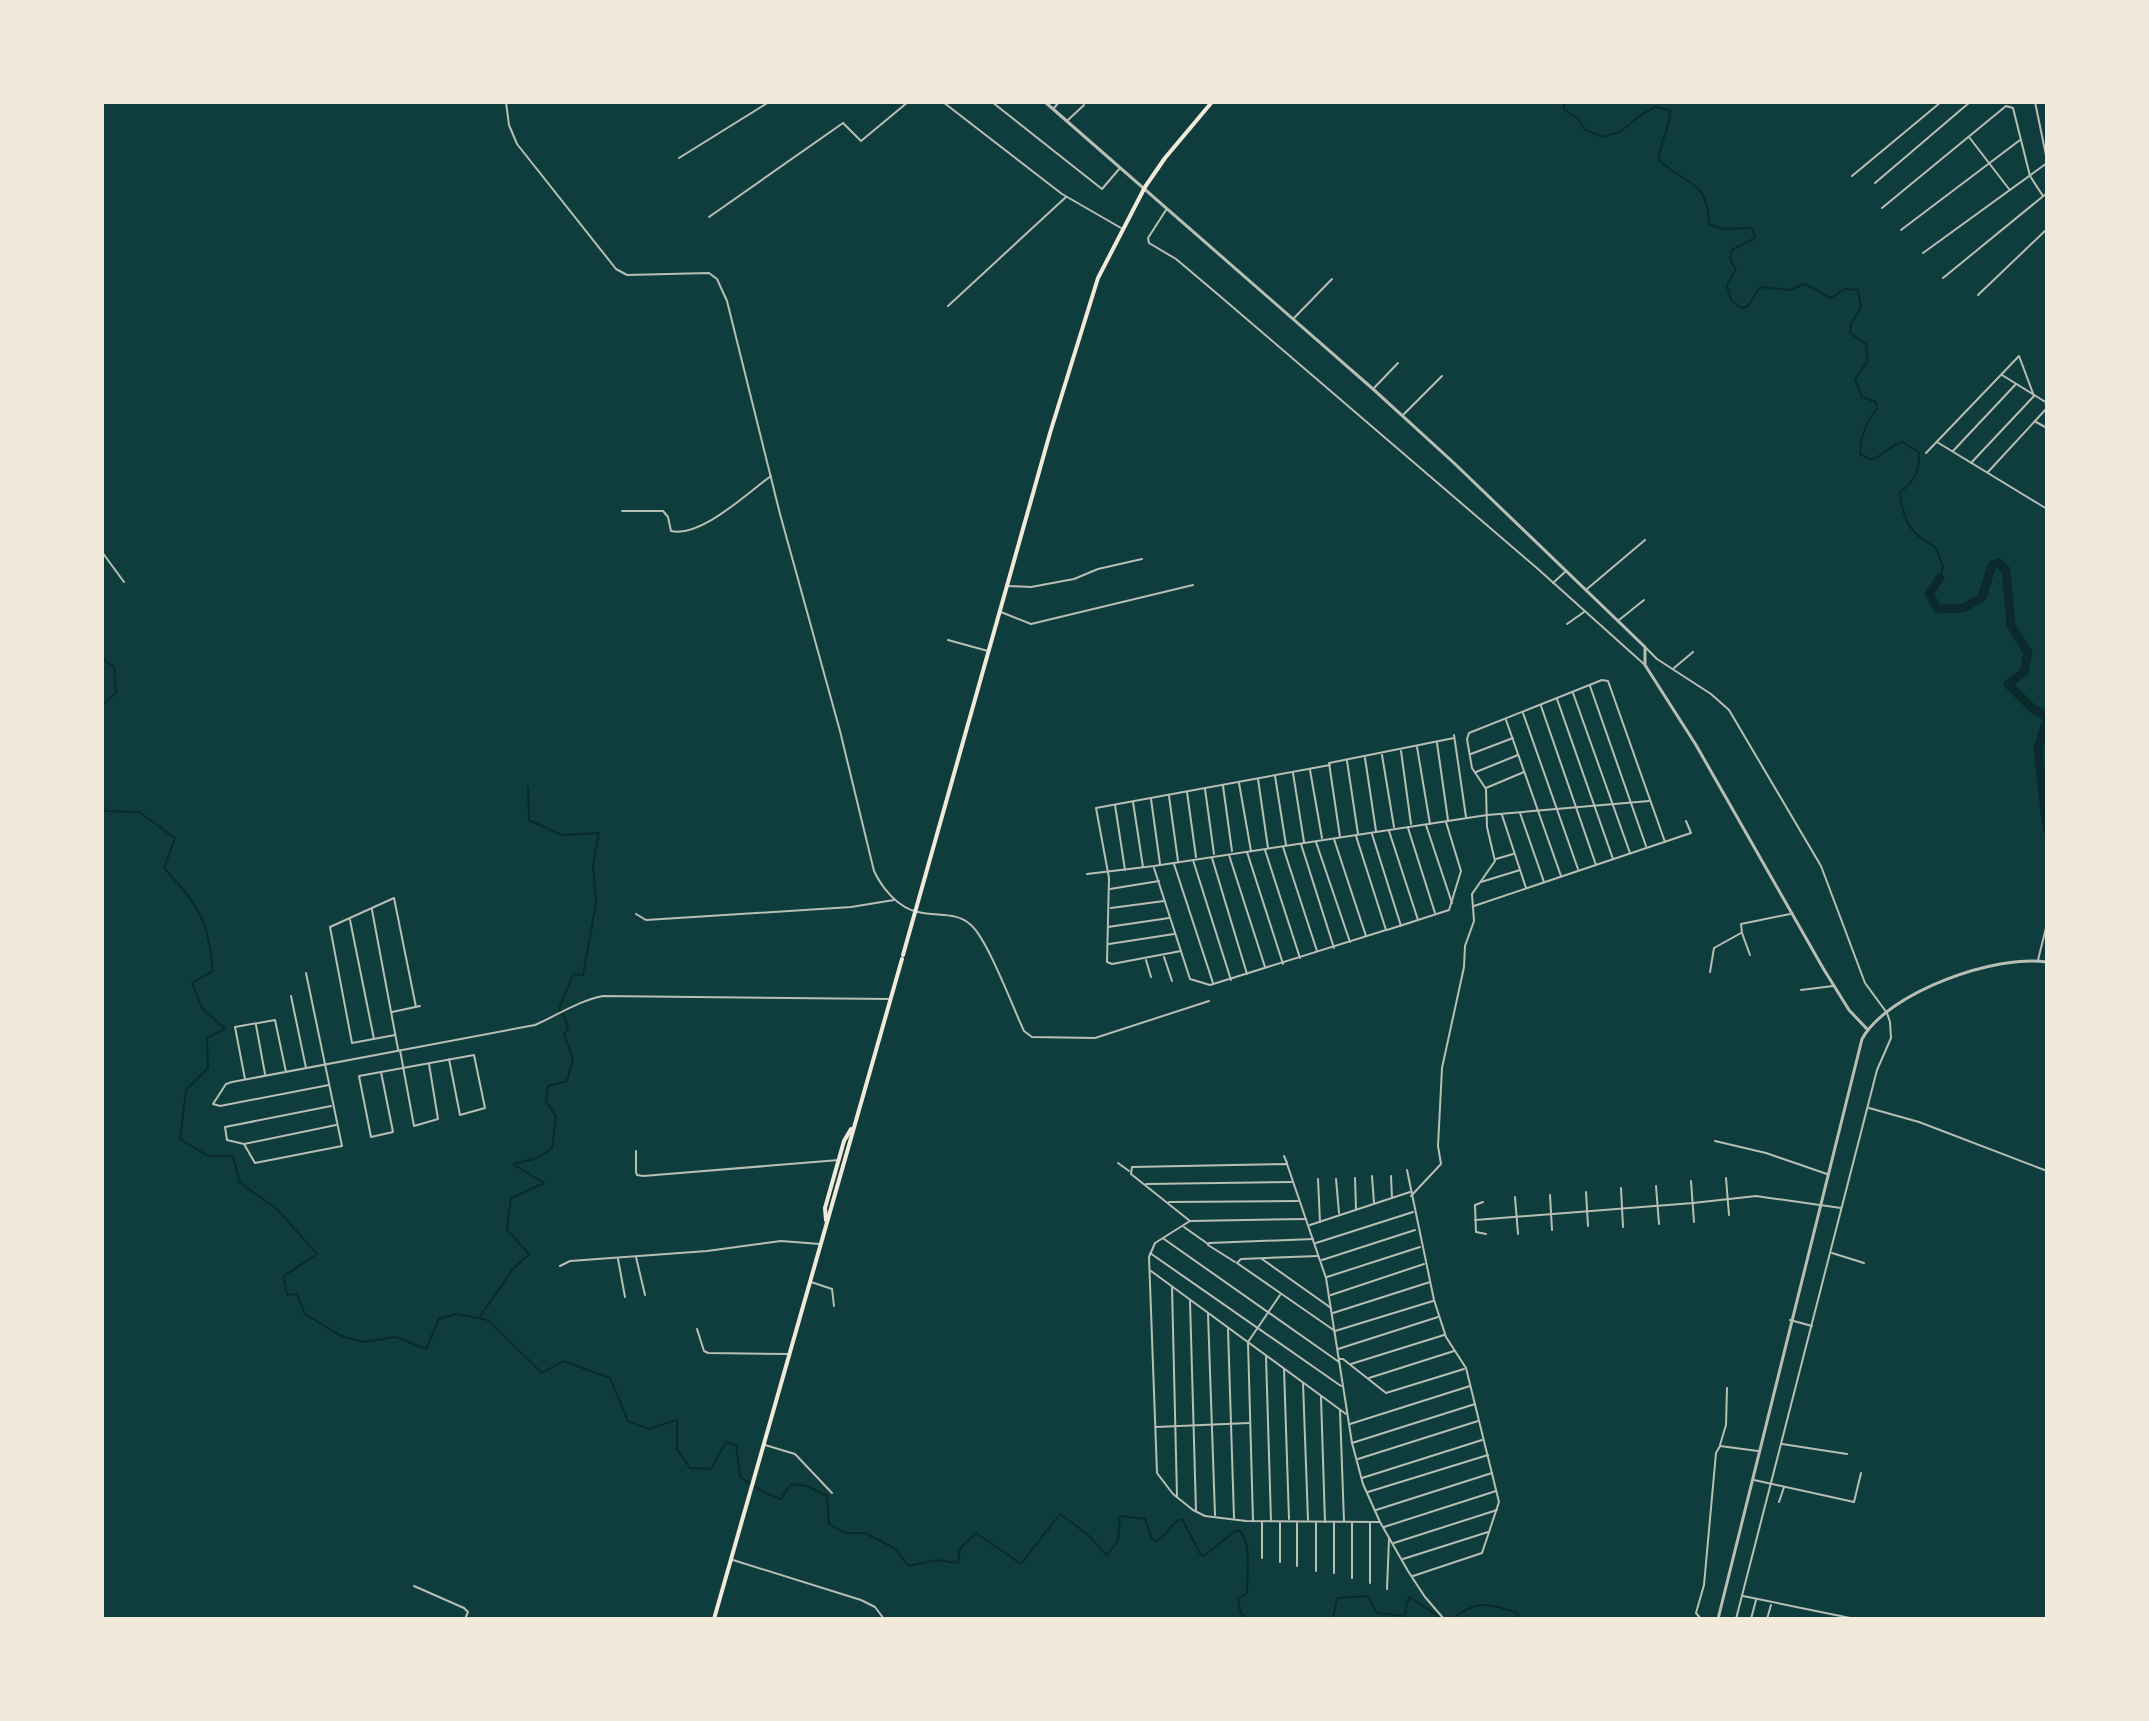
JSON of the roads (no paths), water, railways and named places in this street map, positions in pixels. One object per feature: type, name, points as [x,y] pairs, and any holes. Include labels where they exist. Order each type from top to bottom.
[{"type":"highway","points":[[714,1619],[1085,315],[1098,278],[1145,187],[1189,127],[1212,102]]},
{"type":"highway","points":[[826,1225],[825,1208],[844,1141],[854,1124]]},
{"type":"street","points":[[506,102],[509,125],[517,144],[616,269],[627,275],[703,272],[717,279],[727,301],[874,871],[895,900],[916,912],[957,916],[971,925],[1024,1031],[1032,1037],[1095,1038],[1209,1001]]},
{"type":"street","points":[[679,158],[769,102]]},
{"type":"street","points":[[709,217],[843,123],[861,141],[908,102]]},
{"type":"street","points":[[943,102],[1067,197],[1122,229]]},
{"type":"street","points":[[992,102],[1102,189],[1121,167]]},
{"type":"street","points":[[1045,102],[1402,415],[1657,659],[1711,694],[1732,715],[1821,866],[1865,983],[1887,1013],[1891,1038],[1879,1064],[1736,1619]]},
{"type":"street","points":[[1053,109],[1059,102]]},
{"type":"street","points":[[1852,176],[1941,102]]},
{"type":"street","points":[[1875,183],[1970,102]]},
{"type":"street","points":[[1923,253],[2047,161],[2035,102]]},
{"type":"street","points":[[1067,121],[1084,105]]},
{"type":"street","points":[[1882,208],[2002,107],[2010,106],[2030,176],[2043,196]]},
{"type":"street","points":[[1968,136],[2010,190]]},
{"type":"street","points":[[1901,230],[2021,139]]},
{"type":"street","points":[[1943,278],[2047,193]]},
{"type":"street","points":[[948,306],[1067,197]]},
{"type":"street","points":[[1166,210],[1148,238],[1149,243],[1176,259],[1221,297],[1645,665],[1701,754],[1834,986],[1849,1010],[1867,1029]]},
{"type":"street","points":[[1978,295],[2047,229]]},
{"type":"street","points":[[1293,319],[1332,279]]},
{"type":"street","points":[[1926,453],[2019,356],[2034,396]]},
{"type":"street","points":[[1373,389],[1398,363]]},
{"type":"street","points":[[1987,473],[2047,405],[2001,374]]},
{"type":"street","points":[[1402,415],[1442,376]]},
{"type":"street","points":[[1952,452],[2016,384]]},
{"type":"street","points":[[1971,463],[2034,396]]},
{"type":"street","points":[[2035,421],[2047,428]]},
{"type":"street","points":[[1936,442],[2047,509]]},
{"type":"street","points":[[622,511],[663,511],[671,531],[690,531],[721,513],[772,475]]},
{"type":"street","points":[[1586,589],[1645,540]]},
{"type":"street","points":[[102,552],[124,582]]},
{"type":"street","points":[[1007,586],[1031,587],[1074,579],[1098,569],[1142,559]]},
{"type":"street","points":[[1552,583],[1566,571]]},
{"type":"street","points":[[1000,611],[1031,624],[1193,585]]},
{"type":"street","points":[[1619,621],[1644,600]]},
{"type":"street","points":[[1567,624],[1585,611]]},
{"type":"street","points":[[948,640],[989,652]]},
{"type":"street","points":[[1645,647],[1645,665]]},
{"type":"street","points":[[1673,669],[1693,652]]},
{"type":"street","points":[[1309,1226],[1411,1194],[1441,1164],[1438,1146],[1442,1068],[1464,967],[1465,946],[1474,921],[1473,890],[1495,864],[1487,827],[1485,789],[1475,773],[1467,739],[1469,733],[1602,680],[1608,681],[1665,842]]},
{"type":"street","points":[[1590,685],[1647,848]]},
{"type":"street","points":[[1573,692],[1630,853]]},
{"type":"street","points":[[1557,698],[1613,859]]},
{"type":"street","points":[[1540,705],[1596,865]]},
{"type":"street","points":[[1523,712],[1579,871]]},
{"type":"street","points":[[1506,719],[1561,877]]},
{"type":"street","points":[[1181,951],[1109,963],[1106,959],[1108,871],[1096,808],[1330,765],[1454,736],[1467,818]]},
{"type":"street","points":[[1470,755],[1513,738]]},
{"type":"street","points":[[1154,866],[1190,979],[1201,983],[1231,980],[1449,910],[1461,871],[1447,821],[1437,741]]},
{"type":"street","points":[[1417,746],[1428,824],[1452,903]]},
{"type":"street","points":[[1400,750],[1410,827],[1436,914]]},
{"type":"street","points":[[1382,753],[1395,829]]},
{"type":"street","points":[[1475,773],[1518,755]]},
{"type":"street","points":[[1364,757],[1373,832],[1401,926]]},
{"type":"street","points":[[1346,760],[1356,835],[1386,930]]},
{"type":"street","points":[[1330,765],[1340,837]]},
{"type":"street","points":[[1310,769],[1323,840]]},
{"type":"street","points":[[1293,772],[1302,843],[1334,948]]},
{"type":"street","points":[[1485,789],[1524,772]]},
{"type":"street","points":[[1275,775],[1284,845],[1317,953]]},
{"type":"street","points":[[1258,778],[1266,848],[1300,958]]},
{"type":"street","points":[[1239,782],[1249,851],[1283,964]]},
{"type":"street","points":[[1222,785],[1230,854],[1266,969]]},
{"type":"street","points":[[1204,788],[1213,856],[1248,974]]},
{"type":"street","points":[[1187,791],[1195,859],[1231,980]]},
{"type":"street","points":[[1168,794],[1176,862],[1214,984]]},
{"type":"street","points":[[1151,798],[1161,865]]},
{"type":"street","points":[[1132,801],[1143,868]]},
{"type":"street","points":[[1087,874],[1487,815],[1651,801]]},
{"type":"street","points":[[1115,804],[1125,870]]},
{"type":"street","points":[[1520,812],[1544,882]]},
{"type":"street","points":[[1502,814],[1526,888]]},
{"type":"street","points":[[1473,906],[1691,833],[1686,821]]},
{"type":"street","points":[[1389,830],[1418,920]]},
{"type":"street","points":[[1334,838],[1367,937]]},
{"type":"street","points":[[1316,841],[1350,943]]},
{"type":"street","points":[[1495,859],[1515,853]]},
{"type":"street","points":[[1480,882],[1520,870]]},
{"type":"street","points":[[1109,889],[1159,881]]},
{"type":"street","points":[[391,1012],[418,1006],[395,900],[350,918],[330,930],[352,1043],[395,1035]]},
{"type":"street","points":[[636,914],[646,920],[851,907],[895,900]]},
{"type":"street","points":[[1109,909],[1165,901]]},
{"type":"street","points":[[372,908],[414,1126],[438,1119],[428,1063]]},
{"type":"street","points":[[1750,955],[1741,924],[1791,914]]},
{"type":"street","points":[[350,918],[374,1039]]},
{"type":"street","points":[[1108,927],[1170,918]]},
{"type":"street","points":[[2038,960],[2047,924]]},
{"type":"street","points":[[1710,972],[1714,948],[1742,933]]},
{"type":"street","points":[[1108,945],[1175,934]]},
{"type":"street","points":[[1163,956],[1172,981]]},
{"type":"street","points":[[1146,959],[1151,977]]},
{"type":"street","points":[[1718,1619],[1857,1050],[1867,1029],[1920,992],[1971,971],[2013,961],[2047,962]]},
{"type":"street","points":[[244,1144],[255,1163],[342,1146],[306,973]]},
{"type":"street","points":[[1801,990],[1834,986]]},
{"type":"street","points":[[291,996],[306,1068]]},
{"type":"street","points":[[329,1085],[220,1106],[213,1104],[226,1084],[535,1025],[560,1015],[582,1000],[603,996],[890,999]]},
{"type":"street","points":[[245,1080],[235,1027],[275,1020],[286,1072]]},
{"type":"street","points":[[255,1024],[266,1076]]},
{"type":"street","points":[[381,1072],[393,1132],[371,1137],[359,1076],[449,1059],[474,1055],[485,1108],[460,1115],[449,1059]]},
{"type":"street","points":[[333,1106],[225,1127],[227,1140],[244,1144],[337,1125]]},
{"type":"street","points":[[1868,1107],[1919,1122],[2047,1171]]},
{"type":"street","points":[[1715,1141],[1766,1153],[1827,1174]]},
{"type":"street","points":[[636,1151],[636,1172],[643,1176],[839,1160]]},
{"type":"street","points":[[1284,1156],[1326,1278],[1348,1425],[1361,1478],[1392,1544],[1425,1597],[1444,1618]]},
{"type":"street","points":[[1118,1163],[1190,1221]]},
{"type":"street","points":[[1130,1172],[1136,1166],[1287,1164]]},
{"type":"street","points":[[1407,1170],[1434,1300],[1445,1335],[1466,1368],[1499,1502],[1485,1550],[1412,1577]]},
{"type":"street","points":[[1372,1176],[1374,1204]]},
{"type":"street","points":[[1391,1176],[1392,1198]]},
{"type":"street","points":[[1355,1178],[1356,1210]]},
{"type":"street","points":[[1726,1178],[1729,1215]]},
{"type":"street","points":[[1318,1179],[1320,1222]]},
{"type":"street","points":[[1336,1179],[1339,1216]]},
{"type":"street","points":[[1691,1181],[1694,1222]]},
{"type":"street","points":[[1145,1185],[1293,1182]]},
{"type":"street","points":[[1656,1186],[1659,1224]]},
{"type":"street","points":[[1621,1188],[1623,1227]]},
{"type":"street","points":[[1586,1192],[1588,1226]]},
{"type":"street","points":[[1550,1195],[1552,1230]]},
{"type":"street","points":[[1475,1220],[1766,1196],[1842,1208]]},
{"type":"street","points":[[1515,1197],[1518,1234]]},
{"type":"street","points":[[1168,1202],[1300,1201]]},
{"type":"street","points":[[1483,1202],[1475,1203],[1475,1220],[1477,1234],[1486,1234]]},
{"type":"street","points":[[1208,1245],[1213,1241],[1314,1241],[1414,1212]]},
{"type":"street","points":[[1307,1219],[1190,1221],[1155,1243],[1150,1253],[1157,1473],[1164,1486],[1177,1497],[1196,1511],[1215,1517],[1234,1521],[1380,1522]]},
{"type":"street","points":[[1183,1226],[1335,1331]]},
{"type":"street","points":[[1237,1263],[1241,1259],[1320,1258],[1417,1229]]},
{"type":"street","points":[[1163,1238],[1339,1361],[1350,1364],[1386,1393],[1466,1368]]},
{"type":"street","points":[[560,1266],[570,1261],[781,1241],[821,1244]]},
{"type":"street","points":[[1326,1278],[1421,1247]]},
{"type":"street","points":[[1150,1253],[1342,1387]]},
{"type":"street","points":[[1831,1253],[1864,1263]]},
{"type":"street","points":[[636,1257],[645,1295]]},
{"type":"street","points":[[618,1258],[625,1297]]},
{"type":"street","points":[[1261,1258],[1331,1308]]},
{"type":"street","points":[[1330,1295],[1426,1264]]},
{"type":"street","points":[[1151,1271],[1347,1415]]},
{"type":"street","points":[[810,1282],[832,1289],[834,1306]]},
{"type":"street","points":[[1332,1313],[1430,1282]]},
{"type":"street","points":[[1172,1286],[1177,1497]]},
{"type":"street","points":[[1253,1521],[1248,1342],[1281,1294]]},
{"type":"street","points":[[1190,1300],[1196,1511]]},
{"type":"street","points":[[1335,1331],[1434,1300]]},
{"type":"street","points":[[1208,1312],[1215,1517]]},
{"type":"street","points":[[1338,1349],[1439,1316]]},
{"type":"street","points":[[1790,1320],[1812,1326]]},
{"type":"street","points":[[1228,1327],[1234,1521]]},
{"type":"street","points":[[697,1329],[704,1351],[708,1353],[790,1354]]},
{"type":"street","points":[[1350,1364],[1445,1335]]},
{"type":"street","points":[[1369,1378],[1455,1351]]},
{"type":"street","points":[[1266,1355],[1271,1521]]},
{"type":"street","points":[[1284,1368],[1289,1521]]},
{"type":"street","points":[[1303,1382],[1308,1522]]},
{"type":"street","points":[[1348,1425],[1471,1386]]},
{"type":"street","points":[[1701,1619],[1696,1613],[1704,1585],[1709,1511],[1716,1453],[1726,1425],[1727,1388]]},
{"type":"street","points":[[1321,1395],[1325,1522]]},
{"type":"street","points":[[1352,1443],[1476,1403]]},
{"type":"street","points":[[1340,1410],[1344,1522]]},
{"type":"street","points":[[1356,1460],[1479,1421]]},
{"type":"street","points":[[1156,1427],[1250,1423]]},
{"type":"street","points":[[1361,1478],[1483,1440]]},
{"type":"street","points":[[1781,1443],[1847,1454]]},
{"type":"street","points":[[764,1445],[795,1454],[832,1493]]},
{"type":"street","points":[[1720,1446],[1759,1451]]},
{"type":"street","points":[[1367,1493],[1488,1455]]},
{"type":"street","points":[[1375,1510],[1493,1473]]},
{"type":"street","points":[[1753,1480],[1854,1502],[1861,1473]]},
{"type":"street","points":[[1779,1502],[1784,1486]]},
{"type":"street","points":[[1383,1527],[1497,1490]]},
{"type":"street","points":[[1392,1544],[1497,1510]]},
{"type":"street","points":[[1262,1521],[1262,1558]]},
{"type":"street","points":[[1280,1521],[1280,1562]]},
{"type":"street","points":[[1297,1522],[1297,1566]]},
{"type":"street","points":[[1316,1522],[1316,1571]]},
{"type":"street","points":[[1334,1522],[1334,1573]]},
{"type":"street","points":[[1352,1522],[1352,1578]]},
{"type":"street","points":[[1370,1522],[1370,1583]]},
{"type":"street","points":[[1402,1560],[1490,1531]]},
{"type":"street","points":[[1387,1589],[1389,1538]]},
{"type":"street","points":[[732,1559],[861,1600],[875,1607],[884,1619]]},
{"type":"street","points":[[414,1586],[464,1608],[468,1612],[465,1619]]},
{"type":"street","points":[[1742,1595],[1855,1619]]},
{"type":"street","points":[[1751,1619],[1756,1599]]},
{"type":"street","points":[[1767,1619],[1772,1602]]},
{"type":"waterway","points":[[1564,102],[1564,110],[1578,118],[1585,130],[1603,137],[1620,132],[1655,107],[1670,110],[1659,160],[1700,190],[1709,224],[1723,229],[1752,228],[1755,238],[1732,250],[1730,260],[1736,269],[1727,285],[1731,300],[1742,308],[1748,306],[1760,287],[1790,290],[1805,284],[1831,298],[1845,289],[1858,290],[1861,308],[1851,323],[1850,333],[1866,344],[1868,361],[1855,379],[1862,397],[1876,402],[1877,408],[1865,430],[1860,454],[1872,460],[1902,442],[1919,452],[1916,475],[1900,492],[1901,502],[1909,526],[1936,548],[1943,567],[1940,578]]},
{"type":"waterway","points":[[1940,578],[1929,594],[1938,609],[1964,608],[1982,597],[1992,565],[1999,563],[2006,570],[2011,625],[2028,653],[2024,672],[2008,684],[2031,707],[2047,717]]},
{"type":"waterway","points":[[102,658],[114,667],[116,693],[102,705]]},
{"type":"waterway","points":[[2047,719],[2038,748],[2047,830]]},
{"type":"waterway","points":[[479,1318],[512,1270],[529,1254],[507,1230],[511,1198],[544,1183],[513,1164],[534,1159],[552,1149],[556,1117],[546,1101],[548,1086],[567,1081],[573,1059],[564,1034],[568,1029],[566,1020],[559,1009],[573,974],[583,975],[596,903],[593,865],[599,833],[562,835],[529,820],[528,787]]},
{"type":"waterway","points":[[102,803],[105,811],[139,812],[175,838],[164,868],[200,914],[208,938],[213,971],[192,983],[202,1008],[225,1029],[207,1038],[208,1068],[186,1090],[180,1139],[208,1156],[233,1156],[240,1183],[277,1209],[317,1254],[284,1276],[287,1295],[297,1294],[305,1314],[341,1336],[363,1342],[396,1337],[426,1349],[439,1319],[456,1314],[488,1320],[542,1373],[563,1361],[610,1378],[628,1421],[649,1429],[677,1420],[677,1449],[690,1468],[711,1469],[726,1442],[736,1445],[740,1477],[781,1499],[791,1484],[807,1486],[827,1496],[829,1524],[845,1533],[865,1533],[894,1548],[909,1566],[936,1560],[958,1563],[960,1548],[976,1533],[1021,1564],[1060,1514],[1086,1533],[1107,1555],[1118,1541],[1120,1516],[1145,1519],[1155,1541],[1182,1519],[1201,1555],[1235,1531],[1240,1531],[1248,1560],[1247,1593],[1238,1599],[1241,1614],[1249,1619],[1268,1619]]},
{"type":"waterway","points":[[1333,1619],[1337,1598],[1368,1596],[1377,1613],[1404,1616],[1409,1597],[1443,1619]]},
{"type":"waterway","points":[[1452,1619],[1482,1605],[1516,1612],[1520,1619]]}]
